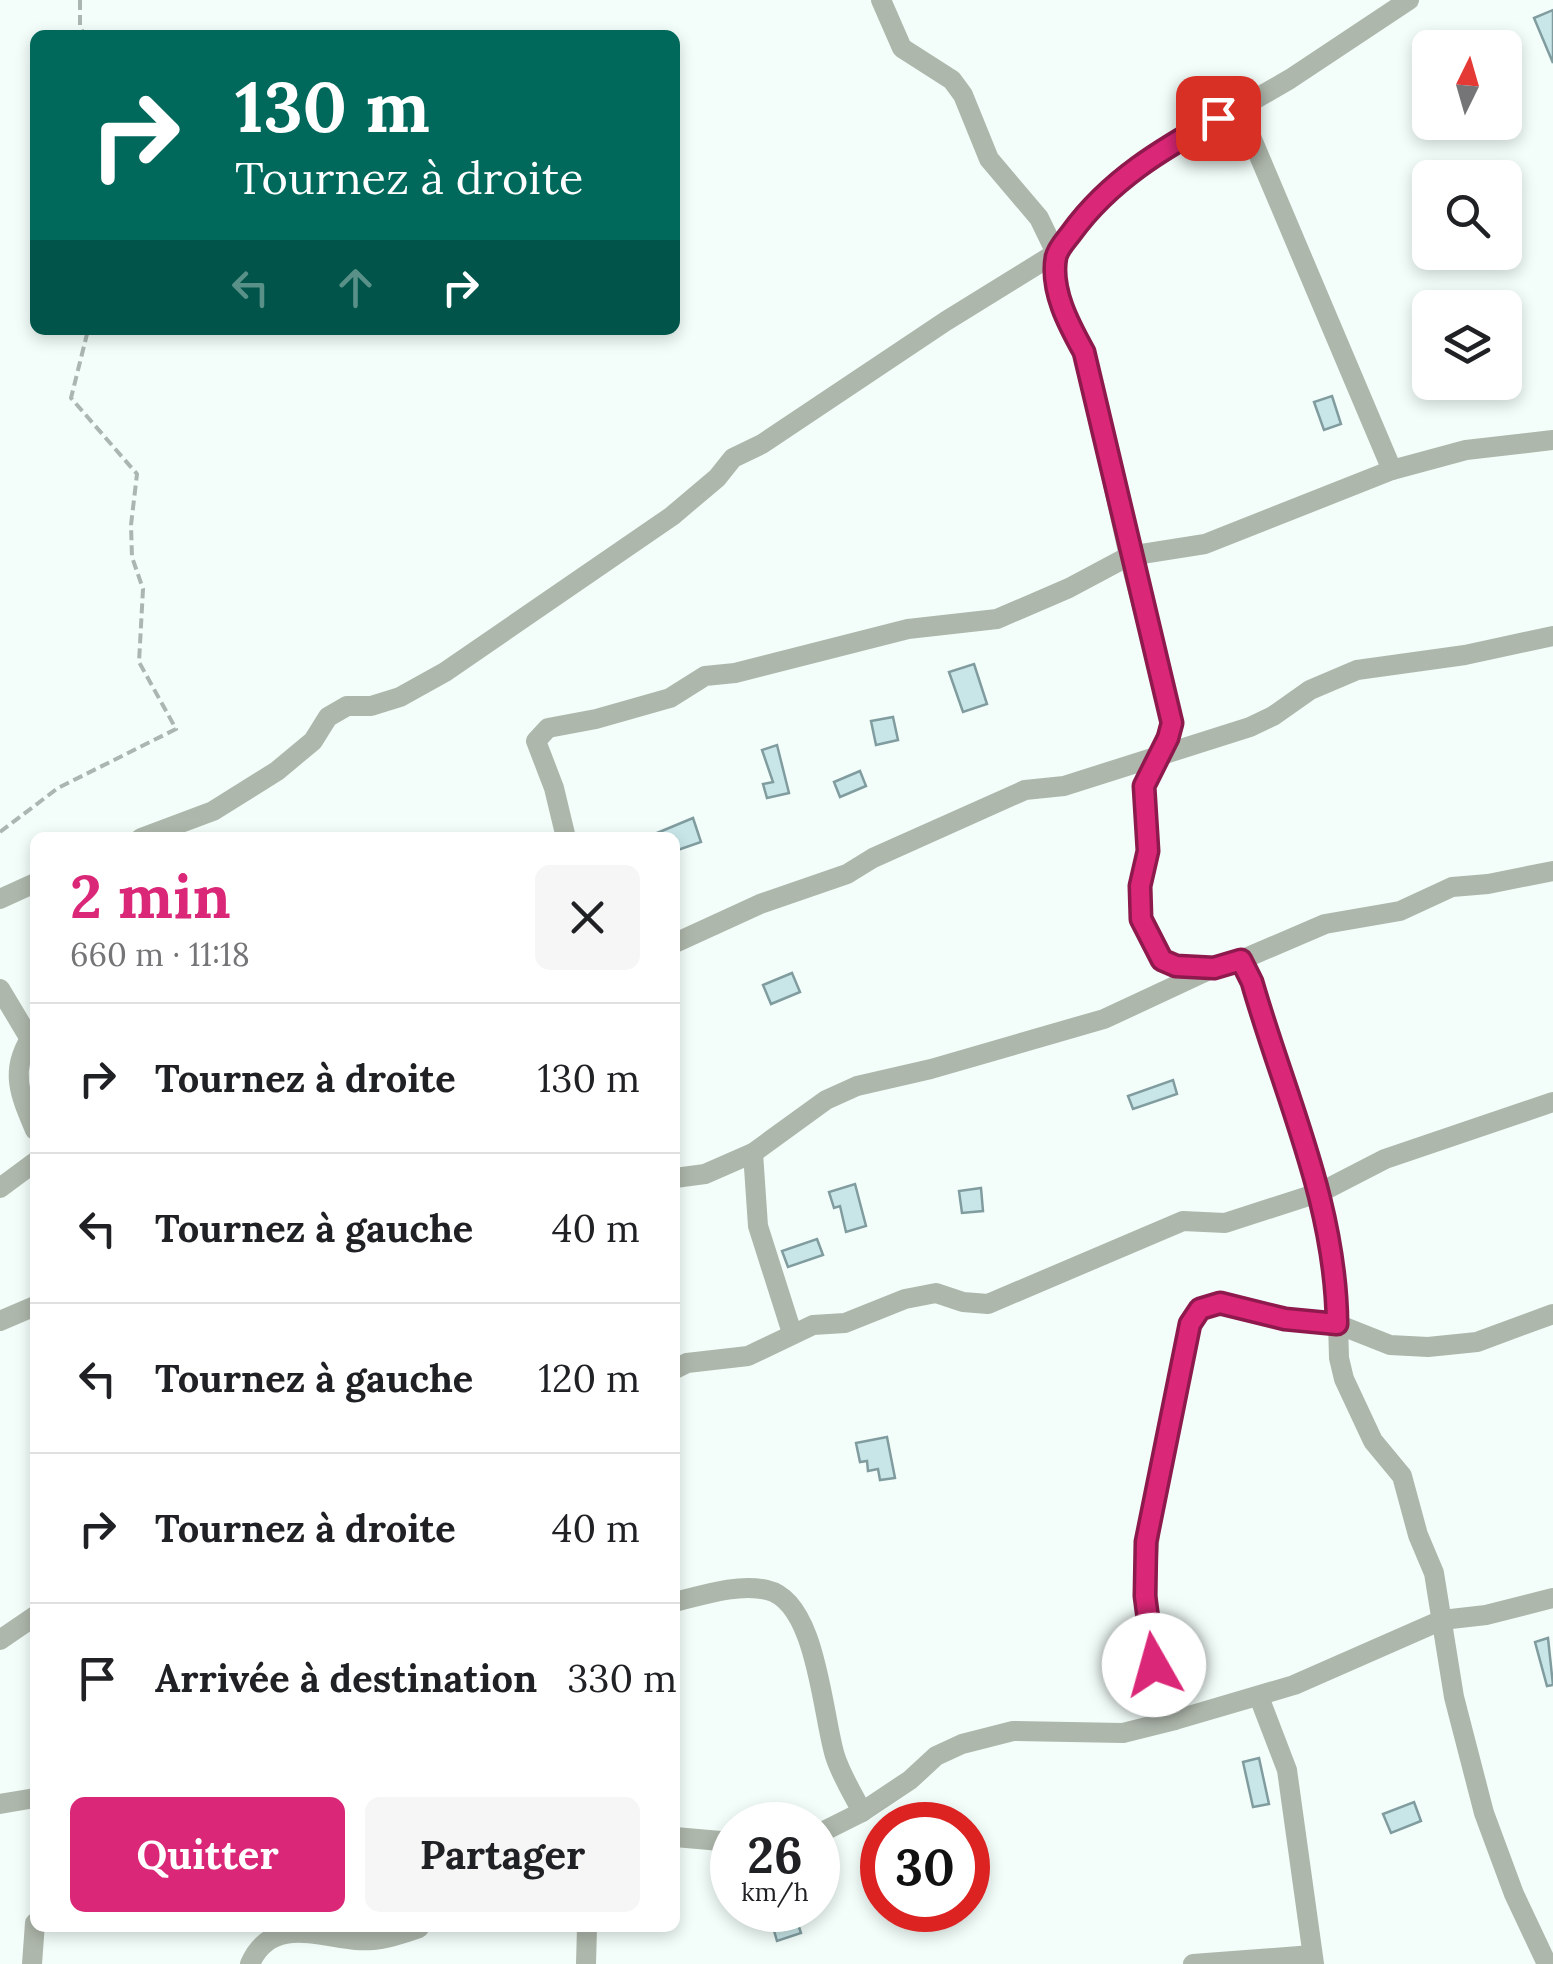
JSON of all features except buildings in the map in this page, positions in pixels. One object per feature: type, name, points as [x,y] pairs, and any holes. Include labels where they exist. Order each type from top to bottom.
[{"type":"street","points":[[881,0],[902,48],[952,80],[963,95],[989,159],[1038,218],[1056,254],[1055,279],[1068,322],[1084,352],[1129,556],[1172,723],[1144,786],[1148,851],[1140,886],[1141,919],[1162,960],[1176,966],[1214,968]]},
{"type":"street","points":[[156,832],[213,811],[277,771],[314,741],[328,717],[347,706],[370,706],[400,697],[445,672],[672,516],[718,478],[734,458],[762,444],[946,320],[1056,254],[1092,204],[1126,174],[1290,79],[1409,0]]},
{"type":"street","points":[[1238,106],[1392,470]]},
{"type":"street","points":[[565,832],[554,788],[536,741],[548,728],[670,698],[706,676],[735,673],[908,629],[997,620],[1129,556],[1205,544],[1392,470],[1466,450],[1553,440]]},
{"type":"street","points":[[680,941],[760,904],[847,874],[1025,790],[1064,786],[1250,727],[1274,716],[1310,690],[1357,670],[1466,655],[1553,636]]},
{"type":"street","points":[[680,1172],[705,1174],[753,1153],[812,1109],[857,1086],[1104,1019],[1214,968],[1325,924],[1400,911],[1452,887],[1553,871]]},
{"type":"street","points":[[0,899],[30,886]]},
{"type":"street","points":[[1241,960],[1321,1192],[1336,1285],[1344,1379],[1373,1441],[1402,1476],[1418,1535],[1434,1573],[1454,1697],[1484,1813],[1514,1894],[1548,1964]]},
{"type":"street","points":[[0,989],[30,1037]]},
{"type":"street","points":[[30,1043],[20,1056],[17,1082],[30,1117]]},
{"type":"street","points":[[680,1366],[748,1356],[812,1325],[845,1323],[905,1298],[936,1293],[963,1302],[988,1304],[1183,1222],[1225,1223],[1321,1192],[1385,1159],[1553,1102]]},
{"type":"street","points":[[753,1153],[758,1226],[792,1333]]},
{"type":"street","points":[[0,1188],[30,1166]]},
{"type":"street","points":[[1175,1720],[1154,1665],[1145,1596],[1146,1542],[1190,1324],[1200,1309],[1220,1303],[1285,1319],[1337,1324],[1390,1344],[1428,1347],[1477,1342],[1553,1314]]},
{"type":"street","points":[[0,1320],[30,1308]]},
{"type":"street","points":[[680,1601],[714,1592],[765,1589],[778,1594],[801,1617],[836,1758],[860,1808]]},
{"type":"street","points":[[877,1802],[936,1756],[962,1744],[1013,1731],[1123,1732],[1175,1720],[1260,1697],[1442,1620],[1486,1615],[1553,1598]]},
{"type":"street","points":[[0,1640],[30,1619]]},
{"type":"street","points":[[1192,1964],[1313,1960],[1286,1770],[1260,1697]]},
{"type":"street","points":[[0,1804],[30,1799]]},
{"type":"street","points":[[680,1838],[710,1840]]},
{"type":"street","points":[[32,1964],[34,1932]]},
{"type":"street","points":[[250,1964],[255,1952],[272,1937],[285,1932]]},
{"type":"street","points":[[316,1932],[377,1940],[405,1932]]},
{"type":"street","points":[[586,1964],[587,1932]]},
{"type":"path","points":[[80,0],[82,30]]},
{"type":"path","points":[[0,832],[58,788],[176,730],[139,662],[143,589],[132,557],[131,525],[137,474],[71,398],[87,335]]},
{"type":"route","points":[[1154,1665],[1145,1596],[1146,1542],[1190,1324],[1200,1309],[1220,1303],[1285,1319],[1337,1324],[1336,1285],[1321,1192],[1252,982],[1241,960],[1214,968],[1176,966],[1162,960],[1141,919],[1140,886],[1148,851],[1144,786],[1172,723],[1129,556],[1084,352],[1068,322],[1055,279],[1056,254],[1092,204],[1126,174],[1218,118]]}]
